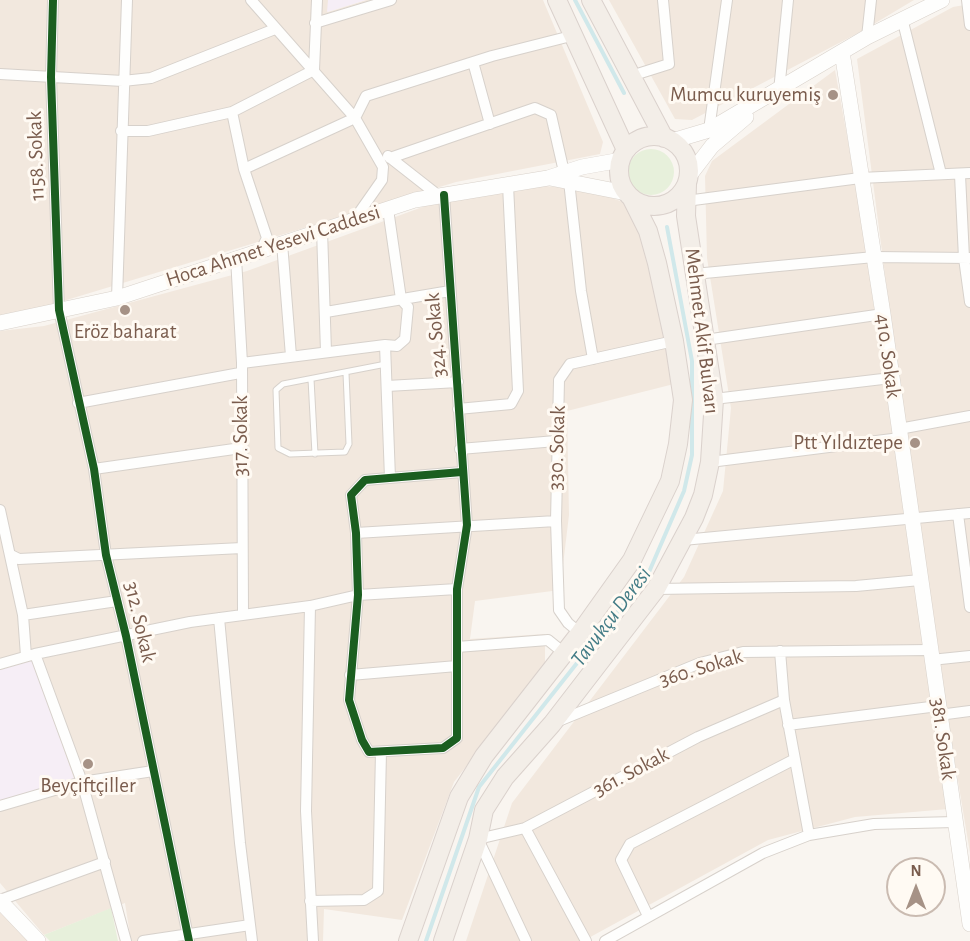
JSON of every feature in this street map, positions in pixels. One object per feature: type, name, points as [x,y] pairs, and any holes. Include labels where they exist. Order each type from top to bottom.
[{"type":"main road","points":[[557,0],[575,35],[624,155],[621,182],[629,196],[642,204],[663,205],[673,201],[687,187],[712,146],[779,91]]},
{"type":"main road","points":[[591,0],[668,140],[686,156],[687,187]]},
{"type":"main road","points":[[567,177],[624,155],[643,138],[668,140],[709,130],[779,91],[867,37],[942,0]]},
{"type":"main road","name":"410. Sokak","points":[[842,52],[883,314],[930,655]]},
{"type":"main road","name":"Hoca Ahmet Yesevi Caddesi","points":[[0,323],[117,298],[388,209],[442,196],[548,178],[567,177],[629,196]]},
{"type":"main road","name":"Mehmet Akif Bulvarı","points":[[443,941],[478,839],[484,810],[505,777],[552,724],[656,589],[683,540],[703,495],[710,462],[714,399],[694,274],[687,187]]},
{"type":"main road","name":"Mehmet Akif Bulvarı","points":[[408,941],[459,796],[484,756],[580,633],[632,560],[670,481],[678,444],[683,400],[674,341],[648,231],[629,196]]},
{"type":"main road","name":"381. Sokak","points":[[930,655],[955,822],[965,861],[970,924]]},
{"type":"main road","points":[[0,901],[38,941]]},
{"type":"street","name":"1158. Sokak","points":[[53,0],[51,77],[59,310]]},
{"type":"street","points":[[117,298],[127,0]]},
{"type":"street","points":[[314,70],[317,0]]},
{"type":"street","points":[[315,23],[392,0]]},
{"type":"street","points":[[631,76],[669,64],[663,0]]},
{"type":"street","points":[[709,130],[727,0]]},
{"type":"street","points":[[779,91],[788,0]]},
{"type":"street","points":[[867,37],[871,0]]},
{"type":"street","points":[[967,0],[970,25]]},
{"type":"street","points":[[255,2],[275,28],[355,118],[383,167],[382,180],[354,220]]},
{"type":"street","points":[[902,18],[941,174]]},
{"type":"street","points":[[0,74],[123,81],[151,78],[275,28]]},
{"type":"street","points":[[244,169],[355,118],[366,96],[473,62],[575,35]]},
{"type":"street","points":[[473,62],[490,124]]},
{"type":"street","points":[[121,131],[148,131],[232,112],[314,70]]},
{"type":"street","points":[[390,158],[535,108],[551,115],[567,177],[581,291],[593,359]]},
{"type":"street","points":[[232,112],[244,169],[267,238],[261,250]]},
{"type":"street","points":[[371,143],[442,196]]},
{"type":"street","points":[[687,187],[965,174],[970,302]]},
{"type":"street","points":[[458,409],[511,404],[518,391],[508,185]]},
{"type":"street","name":"324. Sokak","points":[[381,752],[442,748],[457,738],[457,590],[467,525],[460,449],[458,381],[442,196]]},
{"type":"street","points":[[78,403],[291,356],[385,345],[397,346],[405,339],[408,307],[401,299],[388,209]]},
{"type":"street","points":[[322,230],[326,352]]},
{"type":"street","points":[[282,243],[291,356]]},
{"type":"street","points":[[694,274],[874,256],[967,258]]},
{"type":"street","name":"317. Sokak","points":[[236,258],[241,368],[243,615]]},
{"type":"street","points":[[326,312],[450,291]]},
{"type":"street","name":"312. Sokak","points":[[59,310],[94,469],[106,555],[126,636],[188,938]]},
{"type":"street","points":[[705,340],[883,314]]},
{"type":"street","name":"330. Sokak","points":[[580,633],[568,623],[559,610],[556,441],[559,380],[570,364],[674,341]]},
{"type":"street","points":[[385,345],[390,478]]},
{"type":"street","points":[[714,399],[891,378]]},
{"type":"street","points":[[387,386],[458,381]]},
{"type":"street","points":[[710,462],[899,434],[970,416]]},
{"type":"street","points":[[460,449],[556,441]]},
{"type":"street","points":[[94,469],[241,448]]},
{"type":"street","points":[[310,901],[364,900],[378,891],[381,752],[369,752],[362,740],[349,700],[358,595],[356,533],[351,495],[365,480],[462,472]]},
{"type":"street","points":[[0,510],[31,655],[82,782],[126,941]]},
{"type":"street","points":[[683,540],[970,513]]},
{"type":"street","points":[[958,514],[970,607]]},
{"type":"street","points":[[356,533],[467,525],[556,522]]},
{"type":"street","points":[[11,555],[19,559],[242,548]]},
{"type":"street","points":[[656,589],[856,586],[920,580]]},
{"type":"street","points":[[0,664],[31,655],[219,618],[310,606],[358,595],[457,590]]},
{"type":"street","points":[[23,615],[117,601]]},
{"type":"street","points":[[310,606],[306,811],[313,941]]},
{"type":"street","points":[[219,618],[252,941]]},
{"type":"street","points":[[457,647],[548,640],[564,653]]},
{"type":"street","points":[[780,651],[784,700],[809,835]]},
{"type":"street","name":"360. Sokak","points":[[552,724],[700,663],[743,652],[970,656]]},
{"type":"street","points":[[350,675],[457,666]]},
{"type":"street","name":"361. Sokak","points":[[478,839],[525,828],[698,736],[784,700]]},
{"type":"street","points":[[788,725],[938,710],[970,711]]},
{"type":"street","points":[[648,916],[621,860],[630,844],[795,759]]},
{"type":"street","points":[[0,807],[82,782],[153,771]]},
{"type":"street","points":[[605,941],[763,853],[809,835],[874,824],[955,822]]},
{"type":"street","points":[[525,828],[586,941]]},
{"type":"street","points":[[478,839],[526,941]]},
{"type":"street","points":[[0,901],[105,862]]},
{"type":"street","points":[[143,941],[188,938],[250,926]]},
{"type":"lane","points":[[346,373],[349,444],[345,452],[290,454],[278,448],[276,390],[283,384],[386,364]]},
{"type":"lane","points":[[311,379],[315,454]]},
{"type":"shaded area","points":[[0,0],[328,0],[328,12],[366,0],[543,0],[603,142],[600,154],[456,182],[27,312],[0,315]]},
{"type":"shaded area","points":[[328,0],[366,0],[327,12]]},
{"type":"shaded area","points":[[609,0],[914,0],[862,31],[692,120],[675,119]]},
{"type":"shaded area","points":[[970,4],[970,853],[924,576],[857,59],[953,7]]},
{"type":"shaded area","points":[[835,70],[857,191],[948,809],[855,817],[768,840],[583,941],[466,941],[512,803],[684,577],[723,491],[731,408],[707,258],[705,176],[712,161]]},
{"type":"shaded area","points":[[544,186],[590,190],[623,202],[640,229],[674,384],[567,411],[569,515],[560,590],[475,601],[470,639],[545,634],[545,665],[454,782],[402,920],[324,909],[323,941],[131,941],[125,903],[44,935],[0,883],[0,801],[31,659],[0,670],[0,331],[44,326],[247,271],[428,205]]},
{"type":"shaded area","points":[[32,659],[75,781],[0,801],[0,670]]},
{"type":"shaded area","points":[[0,909],[29,941],[0,941]]},
{"type":"green space","points":[[651,149],[660,150],[667,156],[673,163],[673,181],[667,188],[660,194],[651,195],[642,194],[635,188],[629,181],[628,172],[629,163],[635,156],[642,150]]},
{"type":"green space","points":[[111,908],[118,941],[50,941],[44,935]]},
{"type":"waterway","name":"Tavukçu Deresi","points":[[575,0],[624,93]]},
{"type":"waterway","name":"Tavukçu Deresi","points":[[426,941],[479,787],[649,572],[684,491],[692,455],[692,361],[667,227]]},
{"type":"cycle path","points":[[53,0],[51,77],[59,310],[94,469],[106,555],[126,636],[189,941]]},
{"type":"cycle path","points":[[444,195],[467,525],[457,589],[457,738],[443,748],[369,752],[362,740],[349,700],[358,595],[356,533],[351,495],[365,480],[462,472]]},
{"type":"place","name":"Mumcu kuruyemiş","points":[[833,95]]},
{"type":"place","name":"Eröz baharat","points":[[125,310]]},
{"type":"place","name":"Ptt Yıldıztepe","points":[[915,443]]},
{"type":"place","name":"Beyçiftçiller","points":[[88,764]]}]
